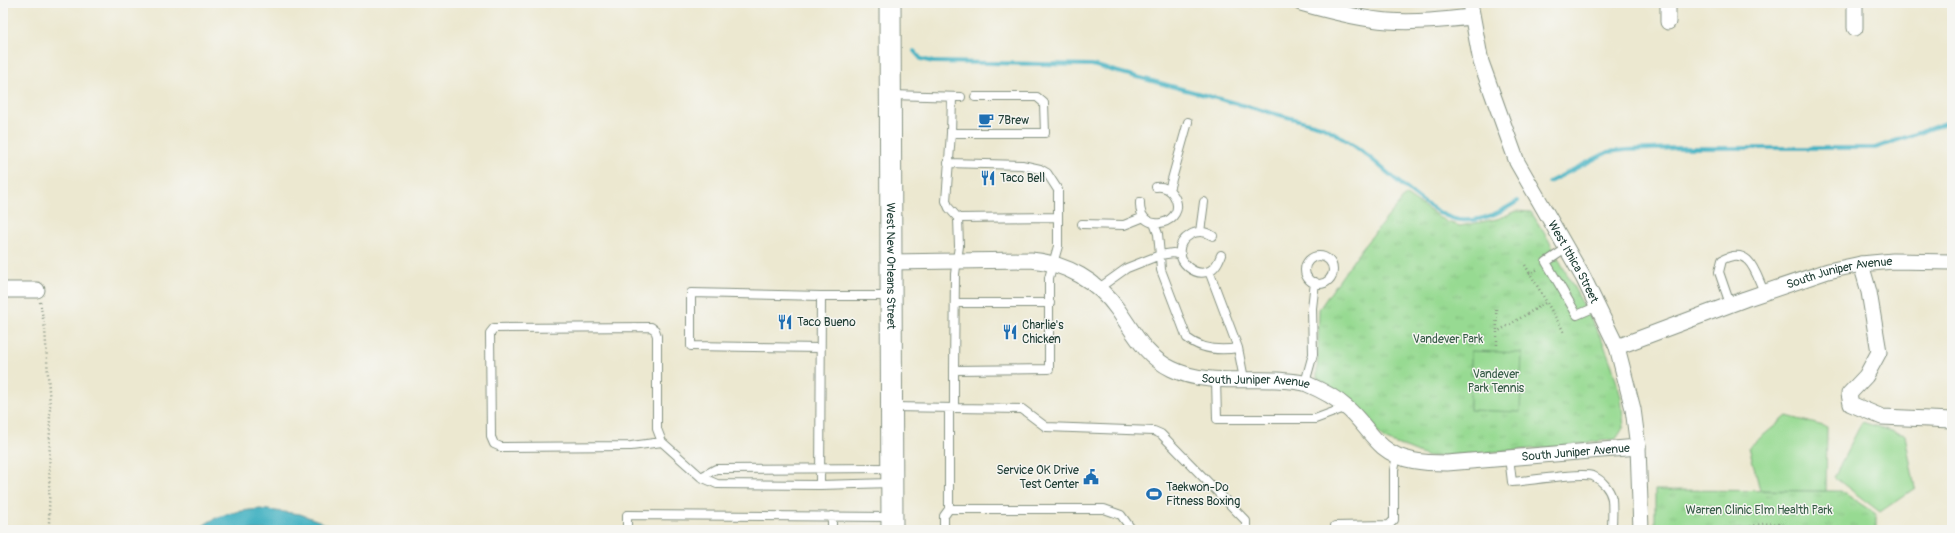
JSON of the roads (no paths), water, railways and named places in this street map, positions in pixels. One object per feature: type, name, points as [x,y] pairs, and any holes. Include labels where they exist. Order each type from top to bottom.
[{"type":"main road","name":"West New Orleans Street","points":[[890,3],[892,523]]},
{"type":"street","points":[[1301,3],[1357,17],[1389,21],[1442,21],[1471,10]]},
{"type":"street","points":[[1668,3],[1668,22]]},
{"type":"street","points":[[1855,3],[1855,28]]},
{"type":"street","name":"West Ithica Street","points":[[1471,10],[1481,62],[1517,162],[1598,306],[1617,347],[1634,409],[1638,447],[1641,530]]},
{"type":"street","name":"South Juniper Avenue","points":[[890,262],[1031,260],[1052,263],[1070,269],[1099,288],[1118,310],[1142,347],[1154,358],[1172,369],[1190,376],[1216,379],[1291,381],[1305,383],[1332,397],[1347,407],[1383,447],[1397,456],[1411,460],[1429,463],[1638,447]]},
{"type":"street","name":"South Juniper Avenue","points":[[1617,347],[1730,304],[1828,271],[1861,264],[1893,261],[1952,262]]},
{"type":"street","points":[[1861,264],[1868,292],[1879,352],[1866,376],[1849,394],[1851,404],[1882,417],[1952,420]]},
{"type":"street","points":[[3,290],[37,290]]},
{"type":"lane","points":[[890,95],[961,97]]},
{"type":"lane","points":[[944,530],[944,516],[948,508],[951,408],[954,370],[955,274],[959,246],[958,218],[949,208],[946,201],[952,97]]},
{"type":"lane","points":[[951,132],[1044,134],[1044,103],[1037,97],[975,97]]},
{"type":"lane","points":[[1169,190],[1188,122]]},
{"type":"lane","points":[[948,163],[1022,165],[1040,169],[1047,173],[1058,190],[1058,246],[1048,278],[1050,303],[1049,369],[954,370]]},
{"type":"lane","points":[[1140,202],[1141,212],[1144,217],[1154,223],[1167,222],[1175,213],[1176,200],[1169,190],[1156,187]]},
{"type":"lane","points":[[1200,232],[1204,202]]},
{"type":"lane","points":[[958,218],[1058,217]]},
{"type":"lane","points":[[1082,224],[1124,225],[1144,217]]},
{"type":"lane","points":[[1154,223],[1158,234],[1161,270],[1187,338],[1193,343],[1214,349],[1225,350],[1238,348]]},
{"type":"lane","points":[[1213,236],[1200,232],[1187,236],[1180,248],[1182,262],[1191,270],[1203,272],[1209,271],[1215,267],[1221,255]]},
{"type":"lane","points":[[1566,248],[1546,262],[1577,315],[1598,306]]},
{"type":"lane","points":[[1099,288],[1127,268],[1160,255],[1172,253],[1180,255]]},
{"type":"lane","points":[[1730,304],[1719,272],[1722,260],[1732,255],[1743,256],[1752,264],[1764,292]]},
{"type":"lane","points":[[1209,271],[1238,348],[1244,379]]},
{"type":"lane","points":[[1305,383],[1313,354],[1312,308],[1315,282]]},
{"type":"lane","points":[[819,348],[691,346],[691,293],[890,296]]},
{"type":"lane","points":[[820,485],[819,348],[821,296]]},
{"type":"lane","points":[[955,304],[1050,303]]},
{"type":"lane","points":[[662,442],[631,446],[501,447],[494,444],[491,437],[490,333],[494,328],[651,327],[656,330],[657,429],[662,442],[700,477],[716,484],[820,485],[892,476]]},
{"type":"lane","points":[[1216,379],[1217,419],[1315,419],[1347,407]]},
{"type":"lane","points":[[891,407],[1022,409],[1046,427],[1154,430],[1160,434],[1246,521],[1246,530]]},
{"type":"lane","points":[[1336,526],[1389,525],[1394,520],[1394,470],[1397,456]]},
{"type":"lane","points":[[1509,457],[1512,482],[1577,475],[1591,475],[1600,479],[1608,488],[1612,498],[1612,530]]},
{"type":"lane","points":[[700,477],[716,469],[820,468],[892,476]]},
{"type":"lane","points":[[948,508],[1104,509],[1121,515],[1132,530]]},
{"type":"lane","points":[[627,530],[627,515],[832,516],[892,523]]},
{"type":"lane","points":[[832,516],[832,530]]},
{"type":"water","points":[[260,509],[300,514],[319,521],[336,530],[198,530],[212,520],[227,514]]},
{"type":"waterway","points":[[914,51],[921,59],[933,62],[1092,65],[1321,126],[1336,133],[1349,142],[1426,204],[1451,218],[1461,220],[1484,218],[1505,209],[1518,201]]},
{"type":"waterway","points":[[1549,182],[1608,152],[1675,148],[1875,148],[1952,121]]},
{"type":"place","name":"7Brew","points":[[986,120]]},
{"type":"place","name":"Taco Bell","points":[[988,178]]},
{"type":"place","name":"Taco Bueno","points":[[785,322]]},
{"type":"place","name":"Charlie's Chicken","points":[[1010,332]]},
{"type":"place","name":"Service OK Drive Test Center","points":[[1091,477]]},
{"type":"place","name":"Taekwon-Do Fitness Boxing","points":[[1154,494]]},
{"type":"park label","name":"Vandever Park","points":[[1448,339]]},
{"type":"park label","name":"Vandever Park Tennis","points":[[1496,381]]},
{"type":"park label","name":"Warren Clinic Elm Health Park","points":[[1759,510]]}]
